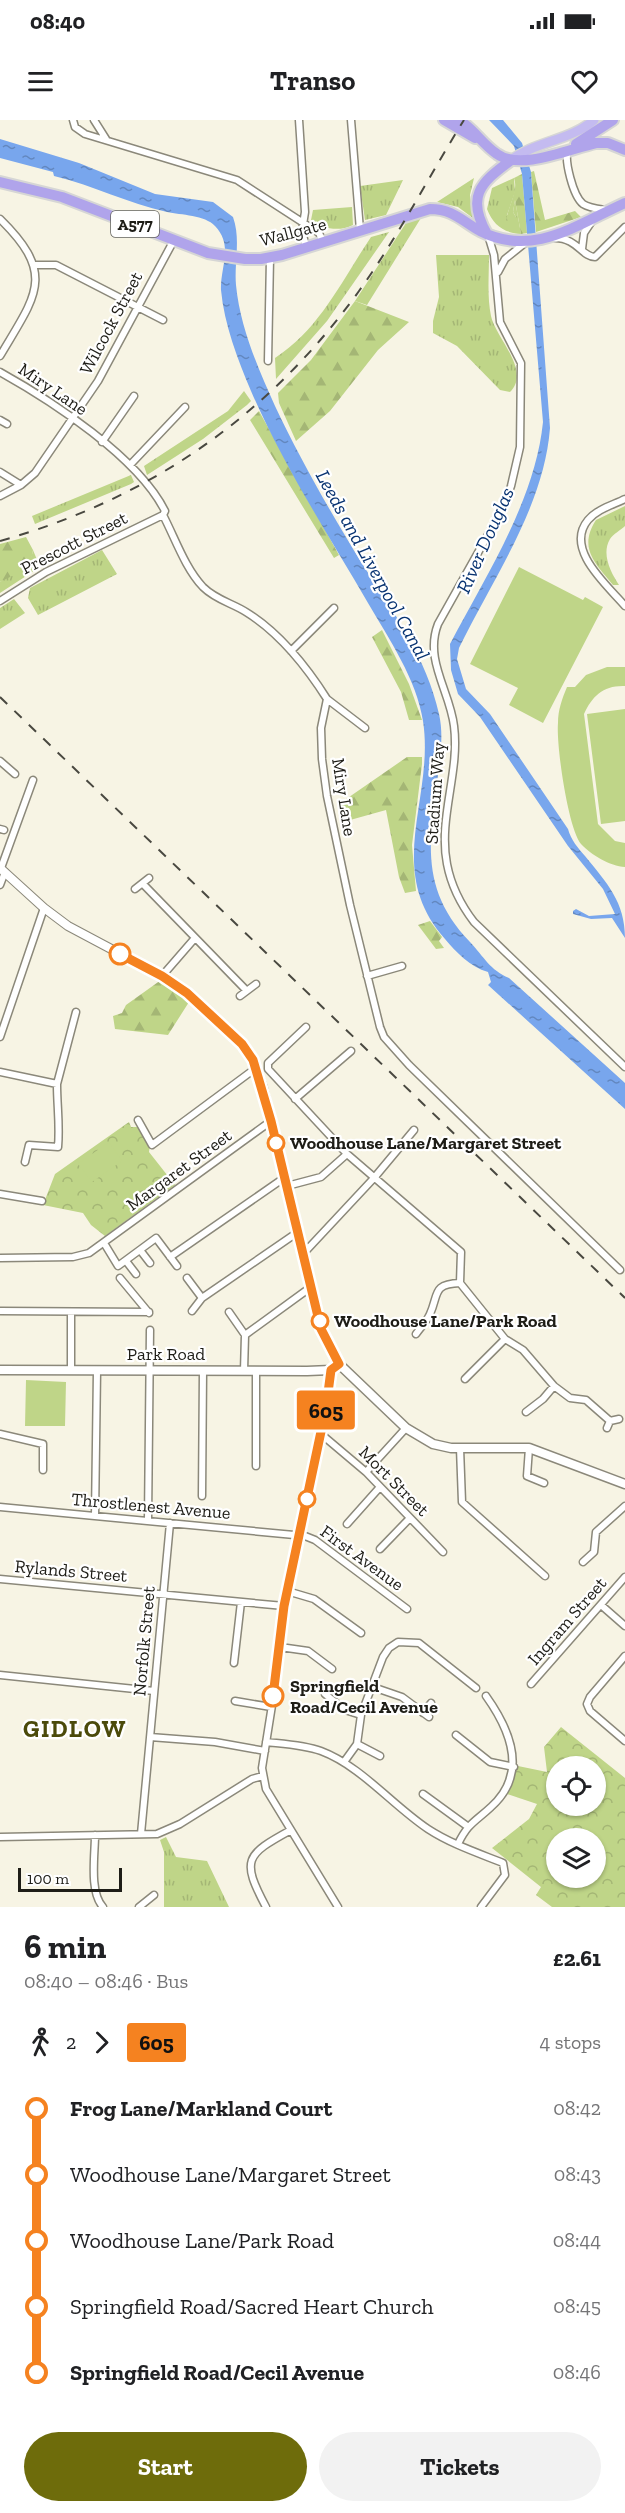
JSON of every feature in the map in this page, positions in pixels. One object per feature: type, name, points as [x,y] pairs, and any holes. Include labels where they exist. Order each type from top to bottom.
[{"type":"highway","points":[[444,120],[481,141]]},
{"type":"highway","points":[[459,120],[468,125],[495,154],[520,158]]},
{"type":"highway","points":[[568,149],[613,120]]},
{"type":"highway","points":[[488,234],[477,210],[478,192],[489,176],[520,158],[608,143],[625,150]]},
{"type":"highway","name":"Wallgate","points":[[0,182],[61,197],[174,240],[225,256],[239,258],[270,258],[425,210],[436,209],[456,214],[488,234]]},
{"type":"highway","name":"A577","points":[[488,234],[505,241],[525,243],[543,239],[625,204]]},
{"type":"main road","points":[[520,158],[578,131],[594,120]]},
{"type":"main road","points":[[335,1367],[406,1428],[439,1446],[528,1448],[625,1484]]},
{"type":"main road","name":"Park Road","points":[[0,1370],[256,1371],[335,1367]]},
{"type":"street","points":[[73,120],[79,131],[237,180],[319,233],[323,242]]},
{"type":"street","points":[[94,120],[106,140]]},
{"type":"street","points":[[299,120],[305,212],[302,223],[306,247]]},
{"type":"street","points":[[351,120],[360,231]]},
{"type":"street","points":[[568,149],[566,163],[580,200],[589,207],[610,210]]},
{"type":"street","points":[[582,249],[584,233],[598,215]]},
{"type":"street","points":[[0,219],[22,241],[35,265],[34,291],[17,329],[0,356]]},
{"type":"street","points":[[543,239],[564,238],[590,256],[598,256],[625,228]]},
{"type":"street","name":"Stadium Way","points":[[488,234],[492,245],[500,322],[521,363],[520,447],[512,486],[497,520],[438,624],[434,637],[434,657],[449,703],[455,738],[444,837],[447,864],[458,897],[474,922],[625,1067]]},
{"type":"street","name":"Wilcock Street","points":[[0,496],[21,485],[35,473],[98,381],[136,306],[174,240]]},
{"type":"street","points":[[496,277],[505,259],[525,243]]},
{"type":"street","points":[[268,361],[270,258]]},
{"type":"street","points":[[35,265],[56,265],[163,320]]},
{"type":"street","name":"Miry Lane","points":[[0,372],[71,418],[130,465],[158,498],[195,577],[204,588],[224,602],[245,611],[291,651],[308,670],[327,699],[321,728],[327,796],[380,1027],[390,1044],[620,1270]]},
{"type":"street","points":[[102,442],[134,396]]},
{"type":"street","points":[[130,465],[185,407]]},
{"type":"street","points":[[0,420],[7,424]]},
{"type":"street","points":[[0,472],[21,485]]},
{"type":"street","points":[[625,499],[587,521],[581,539],[584,556],[625,606]]},
{"type":"street","name":"Prescott Street","points":[[0,600],[46,572],[164,515]]},
{"type":"street","points":[[291,651],[333,608]]},
{"type":"street","points":[[327,699],[365,728]]},
{"type":"street","points":[[0,761],[15,774]]},
{"type":"street","points":[[0,774],[6,766]]},
{"type":"street","points":[[0,885],[2,869],[33,780]]},
{"type":"street","points":[[2,869],[44,908],[68,926],[162,976],[187,993],[249,1053],[256,1068],[271,1121],[310,1287],[335,1367],[284,1606],[263,1776],[266,1789],[338,1907]]},
{"type":"street","points":[[135,889],[149,878]]},
{"type":"street","points":[[143,884],[246,990]]},
{"type":"street","points":[[0,1037],[44,908]]},
{"type":"street","points":[[162,976],[195,938]]},
{"type":"street","points":[[367,976],[402,966]]},
{"type":"street","points":[[240,996],[256,984]]},
{"type":"street","points":[[25,1162],[29,1145],[58,1147],[60,1119],[57,1084],[76,1012]]},
{"type":"street","points":[[306,1028],[267,1066],[347,1154],[461,1252],[460,1283],[505,1339],[523,1350],[554,1386],[570,1398],[586,1400],[608,1425],[619,1419]]},
{"type":"street","points":[[295,1099],[351,1051]]},
{"type":"street","points":[[138,1120],[152,1145],[256,1068]]},
{"type":"street","points":[[0,1072],[57,1084]]},
{"type":"street","name":"Margaret Street","points":[[0,1258],[81,1256],[104,1243],[271,1121]]},
{"type":"street","points":[[303,1254],[374,1178],[414,1130]]},
{"type":"street","points":[[170,1257],[286,1182],[321,1178],[347,1154]]},
{"type":"street","points":[[0,1194],[42,1200]]},
{"type":"street","points":[[192,1311],[202,1298],[298,1232]]},
{"type":"street","points":[[104,1243],[118,1266],[156,1238],[177,1266]]},
{"type":"street","points":[[140,1250],[150,1263]]},
{"type":"street","points":[[126,1261],[136,1274]]},
{"type":"street","points":[[0,1311],[149,1313],[120,1278]]},
{"type":"street","points":[[187,1278],[202,1298]]},
{"type":"street","points":[[416,1334],[430,1313],[439,1288],[446,1284],[460,1283]]},
{"type":"street","points":[[245,1335],[310,1287]]},
{"type":"street","points":[[71,1312],[71,1370]]},
{"type":"street","points":[[229,1312],[245,1335],[244,1371]]},
{"type":"street","points":[[148,1520],[150,1330]]},
{"type":"street","points":[[465,1379],[505,1339]]},
{"type":"street","points":[[95,1516],[97,1371]]},
{"type":"street","points":[[202,1496],[203,1371]]},
{"type":"street","points":[[256,1371],[256,1466]]},
{"type":"street","points":[[526,1412],[543,1399],[554,1386]]},
{"type":"street","points":[[366,1472],[406,1428]]},
{"type":"street","points":[[0,1434],[43,1444],[43,1470]]},
{"type":"street","name":"Mort Street","points":[[321,1434],[366,1472],[443,1552]]},
{"type":"street","points":[[460,1448],[461,1501],[545,1576]]},
{"type":"street","points":[[528,1448],[528,1476],[544,1483]]},
{"type":"street","points":[[347,1524],[380,1486]]},
{"type":"street","points":[[583,1562],[594,1552],[596,1532],[625,1506]]},
{"type":"street","name":"Throstlenest Avenue","points":[[0,1507],[299,1535]]},
{"type":"street","points":[[380,1550],[410,1518]]},
{"type":"street","name":"Norfolk Street","points":[[141,1834],[170,1523]]},
{"type":"street","points":[[497,1533],[503,1526]]},
{"type":"street","name":"First Avenue","points":[[299,1535],[315,1540],[407,1609]]},
{"type":"street","name":"Ingram Street","points":[[531,1684],[625,1577]]},
{"type":"street","name":"Rylands Street","points":[[0,1579],[284,1606]]},
{"type":"street","points":[[287,1591],[314,1599],[360,1634]]},
{"type":"street","points":[[234,1663],[232,1651],[241,1602]]},
{"type":"street","points":[[601,1605],[625,1626]]},
{"type":"street","points":[[344,1762],[357,1744],[361,1715],[370,1686],[389,1648],[405,1641],[419,1643],[476,1689]]},
{"type":"street","points":[[280,1647],[308,1651],[332,1669]]},
{"type":"street","points":[[625,1656],[590,1697],[587,1704],[590,1711],[625,1741]]},
{"type":"street","points":[[619,1663],[625,1669]]},
{"type":"street","points":[[0,1675],[154,1691]]},
{"type":"street","points":[[460,1688],[466,1680]]},
{"type":"street","points":[[370,1686],[402,1697],[426,1715],[431,1703]]},
{"type":"street","points":[[325,1694],[352,1714],[361,1715]]},
{"type":"street","points":[[458,1844],[467,1826],[497,1801],[511,1778],[514,1767],[511,1740],[486,1696]]},
{"type":"street","points":[[235,1701],[271,1707]]},
{"type":"street","points":[[330,1709],[336,1703]]},
{"type":"street","points":[[496,1710],[504,1706]]},
{"type":"street","points":[[456,1735],[462,1743],[490,1762],[514,1767]]},
{"type":"street","points":[[150,1737],[215,1742],[265,1751]]},
{"type":"street","points":[[266,1742],[319,1750],[344,1762],[398,1808],[443,1838],[503,1863],[506,1869],[505,1875],[481,1907]]},
{"type":"street","points":[[357,1744],[375,1757]]},
{"type":"street","points":[[0,1837],[164,1832],[252,1779],[263,1776]]},
{"type":"street","points":[[423,1794],[467,1826]]},
{"type":"street","points":[[266,1907],[252,1880],[251,1861],[262,1846],[291,1830]]},
{"type":"street","points":[[95,1835],[95,1886],[101,1906]]},
{"type":"street","points":[[139,1907],[154,1895]]},
{"type":"green space","points":[[534,171],[545,220],[575,211],[581,217],[536,232],[531,172]]},
{"type":"green space","points":[[522,174],[527,233],[521,234],[515,200],[513,212],[517,219],[516,227],[513,228],[506,223],[514,194],[514,178]]},
{"type":"green space","points":[[474,178],[470,195],[473,218],[458,207],[437,202]]},
{"type":"green space","points":[[514,178],[515,192],[507,215],[516,217],[513,212],[515,200],[521,234],[509,232],[500,227],[492,220],[487,209],[492,188]]},
{"type":"green space","points":[[403,180],[386,215],[365,220],[360,186]]},
{"type":"green space","points":[[352,207],[353,225],[348,227],[331,228],[321,226],[311,220],[313,210]]},
{"type":"green space","points":[[421,218],[367,305],[355,301],[406,223]]},
{"type":"green space","points":[[389,232],[327,321],[276,379],[275,358],[305,333],[318,318],[371,237]]},
{"type":"green space","points":[[436,255],[489,255],[491,316],[515,364],[517,374],[516,384],[510,392],[500,390],[457,346],[433,333],[433,321],[439,297]]},
{"type":"green space","points":[[355,301],[409,322],[378,350],[330,411],[296,441],[279,403],[278,393],[311,360]]},
{"type":"green space","points":[[244,391],[251,401],[247,405],[203,439],[147,475],[144,466],[228,411]]},
{"type":"green space","points":[[259,411],[339,555],[334,558],[250,420]]},
{"type":"green space","points":[[131,475],[134,482],[131,484],[35,524],[32,516]]},
{"type":"green space","points":[[625,506],[625,526],[611,537],[606,551],[610,569],[619,585],[613,585],[591,555],[589,539],[596,520]]},
{"type":"green space","points":[[26,537],[33,550],[30,567],[0,582],[0,544]]},
{"type":"green space","points":[[33,550],[40,567],[0,593],[0,582],[25,566]]},
{"type":"green space","points":[[102,550],[117,574],[38,615],[28,598],[30,588]]},
{"type":"green space","points":[[519,567],[583,600],[585,597],[603,607],[543,723],[509,705],[518,688],[470,664]]},
{"type":"green space","points":[[14,599],[25,613],[0,629],[0,608]]},
{"type":"green space","points":[[382,630],[409,684],[422,720],[409,720],[401,692],[372,637]]},
{"type":"green space","points":[[607,667],[625,667],[625,686],[611,687],[600,693],[584,714],[598,824],[615,841],[625,843],[625,867],[613,865],[601,859],[581,844],[567,804],[559,749],[559,714],[567,687],[575,687],[586,675]]},
{"type":"green space","points":[[625,709],[625,821],[601,824],[587,714]]},
{"type":"green space","points":[[407,757],[422,757],[422,764],[412,845],[416,891],[405,893],[399,877],[386,810],[343,822],[339,804]]},
{"type":"green space","points":[[430,921],[442,937],[439,941],[444,948],[436,949],[418,925]]},
{"type":"green space","points":[[161,980],[189,1002],[168,1035],[115,1029],[113,1016],[122,1013],[126,1005]]},
{"type":"green space","points":[[129,1122],[131,1127],[138,1127],[150,1145],[149,1152],[175,1185],[105,1236],[91,1225],[83,1213],[43,1205],[55,1174]]},
{"type":"green space","points":[[109,1142],[122,1161],[92,1182],[78,1164]]},
{"type":"green space","points":[[26,1380],[66,1382],[65,1426],[25,1426]]},
{"type":"green space","points":[[561,1727],[597,1756],[546,1756],[546,1764],[544,1747]]},
{"type":"green space","points":[[606,1763],[625,1778],[625,1907],[552,1907],[536,1895],[541,1887],[492,1848],[529,1819],[537,1804],[507,1794],[518,1766],[546,1772],[546,1816],[606,1816]]},
{"type":"green space","points":[[166,1837],[176,1857],[207,1861],[229,1907],[164,1907],[164,1852],[160,1840]]},
{"type":"water","points":[[489,120],[503,120],[522,143],[531,172],[550,428],[546,457],[528,514],[459,648],[457,659],[466,689],[490,714],[568,829],[575,844],[601,875],[613,894],[622,914],[625,938],[612,918],[591,919],[573,914],[576,909],[589,916],[615,914],[603,889],[568,846],[480,717],[458,694],[451,670],[450,644],[520,509],[538,451],[543,422],[522,174],[514,146]]},
{"type":"water","name":"Leeds and Liverpool Canal","points":[[0,139],[79,163],[155,194],[213,202],[233,217],[237,234],[238,301],[262,377],[284,426],[317,487],[408,636],[434,694],[439,714],[441,739],[431,848],[436,886],[443,905],[454,923],[492,967],[509,978],[625,1083],[625,1109],[488,985],[491,982],[488,972],[475,967],[459,954],[445,939],[427,913],[417,886],[414,860],[425,750],[420,706],[401,660],[292,472],[251,391],[232,342],[225,316],[221,281],[225,249],[221,234],[211,222],[152,208],[54,176],[53,172],[0,158]]},
{"type":"railway","points":[[0,541],[106,502],[155,477],[201,448],[245,414],[324,336],[359,291],[400,228],[464,120]]},
{"type":"railway","points":[[0,697],[625,1298]]},
{"type":"bus line","name":"605","points":[[120,954],[162,976],[187,993],[242,1044],[253,1060],[263,1087],[321,1329],[330,1352],[339,1364],[331,1370],[326,1408],[284,1606],[273,1696]]},
{"type":"place","name":"Woodhouse Lane/Margaret Street","points":[[276,1143]]},
{"type":"place","name":"Woodhouse Lane/Park Road","points":[[320,1321]]},
{"type":"place","name":"Springfield Road/Cecil Avenue","points":[[273,1696]]},
{"type":"district","name":"GIDLOW","points":[[75,1728]]},
{"type":"water label","name":"River Douglas","points":[[485,540]]}]
